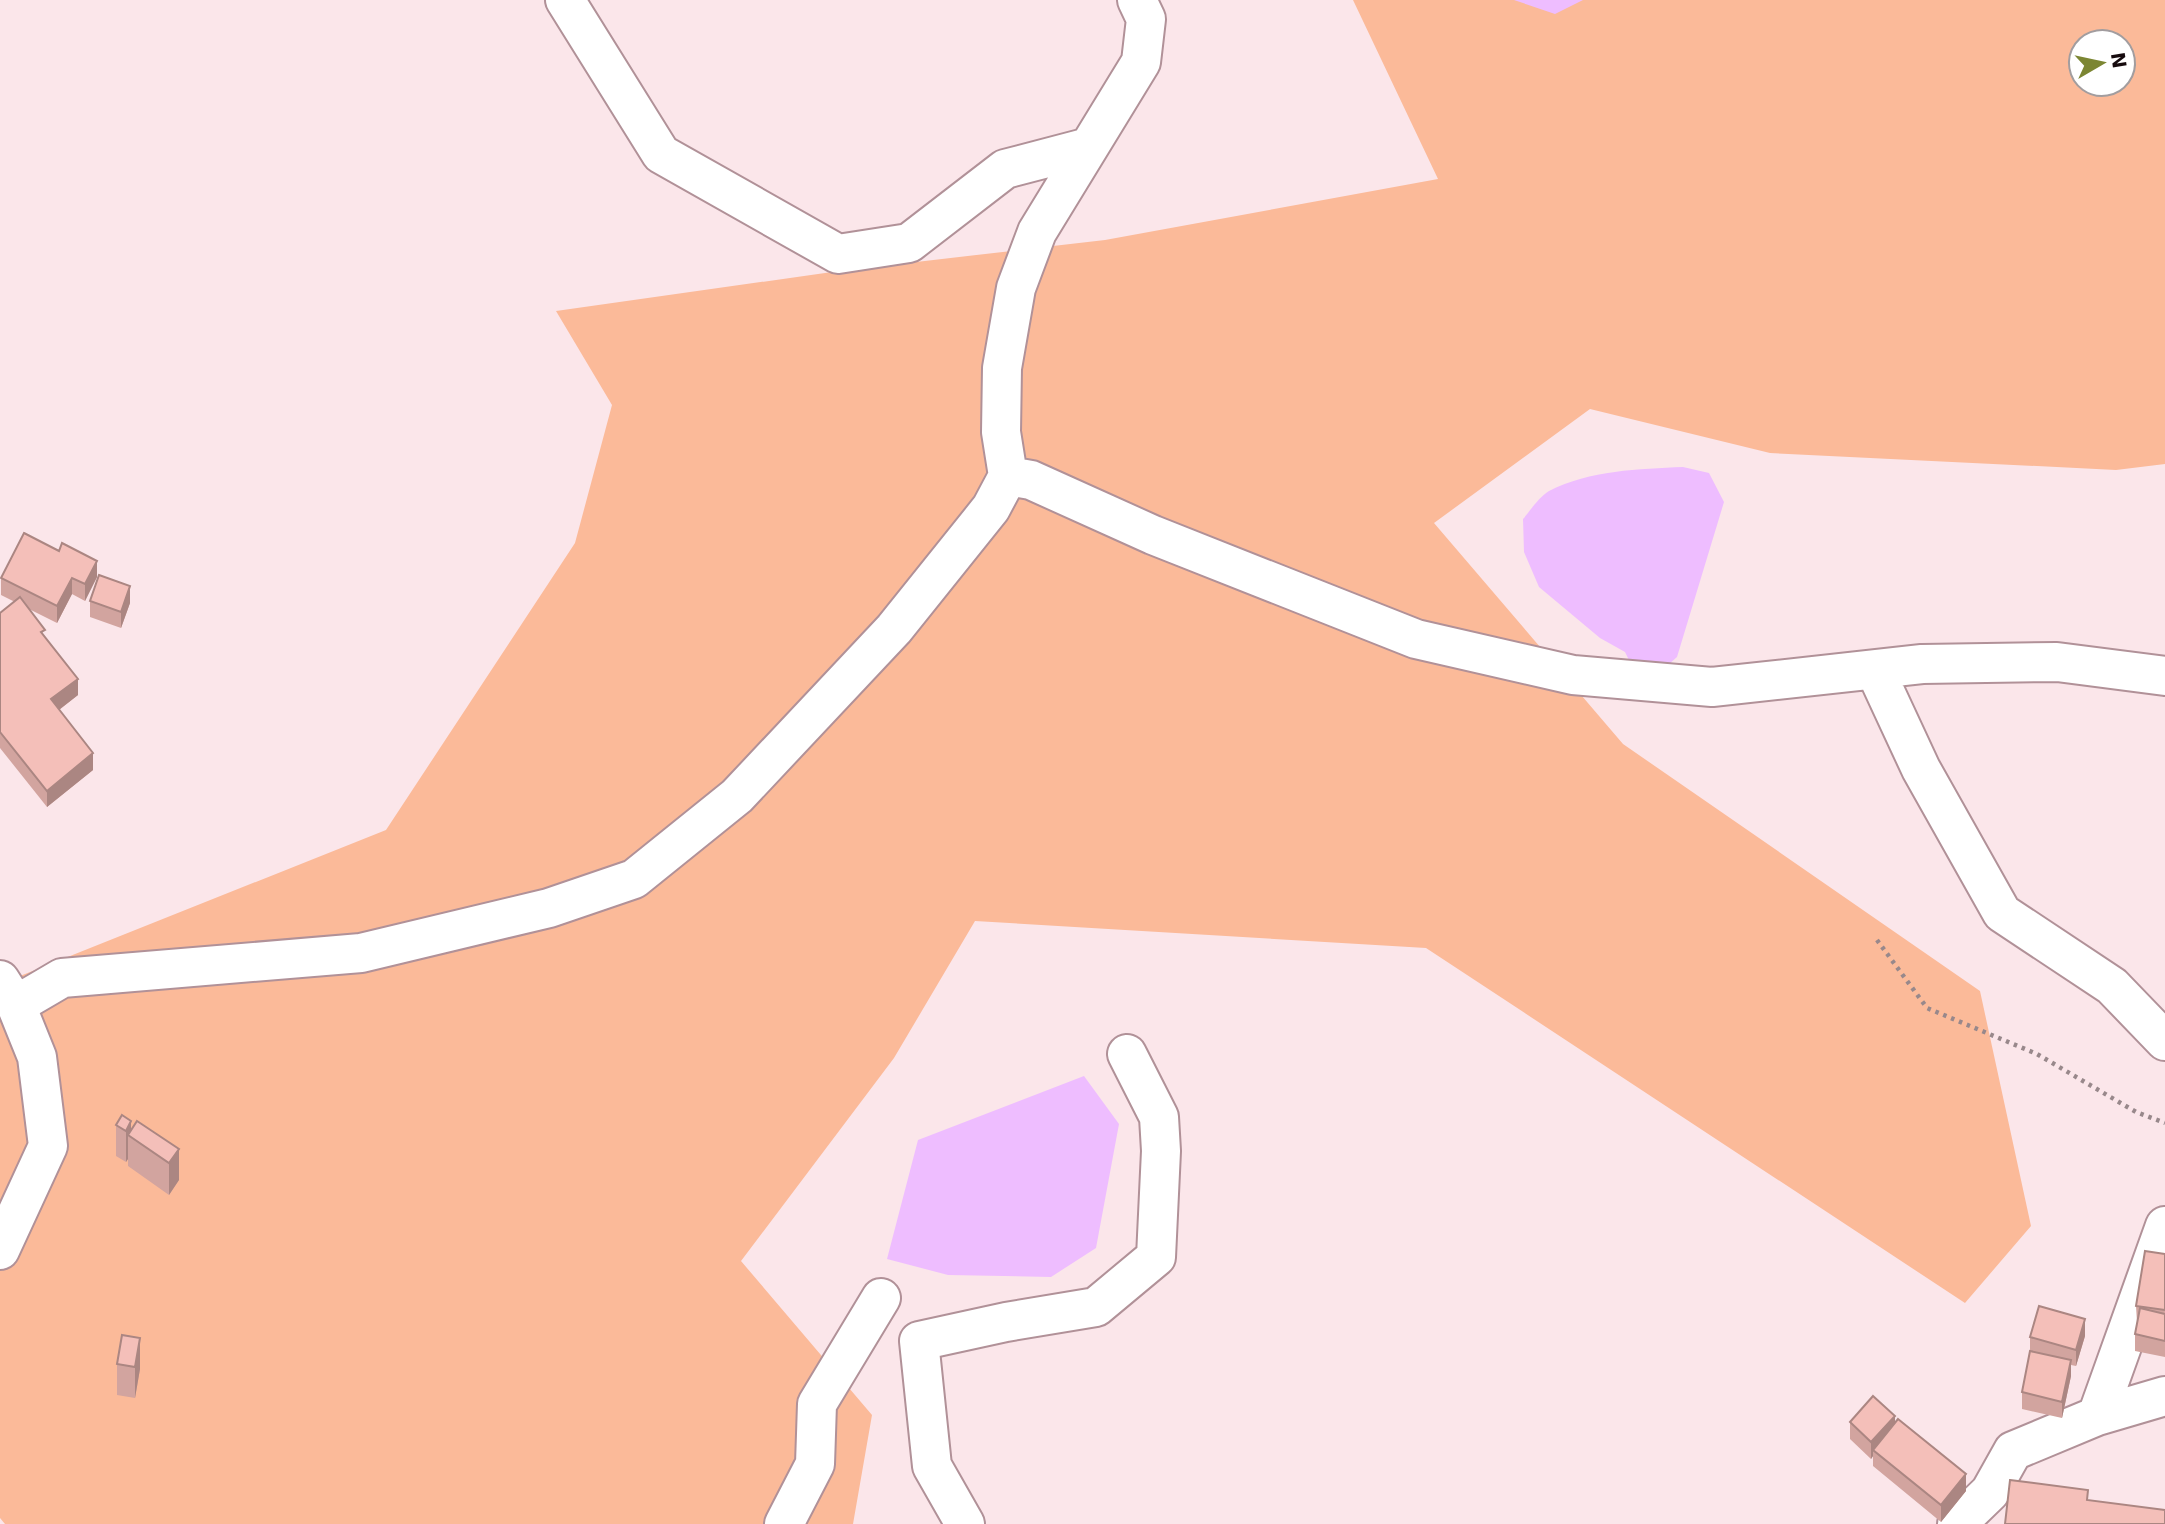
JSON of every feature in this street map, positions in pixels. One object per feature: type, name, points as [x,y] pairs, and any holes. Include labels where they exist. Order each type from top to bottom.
[{"type":"street","points":[[565,0],[661,154],[838,254],[909,243],[1005,169],[1089,147]]},
{"type":"street","points":[[0,1250],[48,1146],[37,1057],[8,993],[62,978],[361,953],[549,908],[634,879],[737,796],[894,629],[991,508],[1008,476],[1001,432],[1002,368],[1016,288],[1037,232],[1141,62],[1148,6]]},
{"type":"street","points":[[1008,476],[1031,480],[1153,535],[1416,639],[1573,675],[1712,687],[1922,664],[2057,662],[2165,676]]},
{"type":"street","points":[[1875,670],[1921,769],[2002,913],[2112,986],[2165,1041]]},
{"type":"street","points":[[965,1524],[932,1466],[919,1342],[1006,1322],[1096,1307],[1156,1257],[1161,1151],[1159,1117],[1127,1054]]},
{"type":"street","points":[[2097,1416],[2165,1226]]},
{"type":"street","points":[[784,1524],[815,1464],[817,1404],[881,1298]]},
{"type":"street","points":[[1957,1524],[1990,1492],[2013,1451],[2097,1416],[2165,1396]]},
{"type":"path","points":[[1877,940],[1927,1008],[2037,1054],[2136,1112],[2165,1124]]},
{"type":"shaded area","points":[[1353,0],[2165,0],[2165,464],[2116,470],[1770,453],[1590,409],[1434,523],[1623,744],[1980,991],[2031,1226],[1965,1303],[1426,948],[975,921],[894,1058],[741,1261],[872,1415],[853,1524],[5,1524],[0,1518],[0,984],[386,830],[575,543],[612,405],[556,311],[839,271],[1105,240],[1438,179]]},
{"type":"shaded area","points":[[1514,0],[1583,0],[1555,14]]},
{"type":"shaded area","points":[[1683,467],[1709,473],[1724,502],[1677,657],[1660,672],[1632,666],[1625,652],[1600,638],[1539,587],[1524,552],[1523,519],[1538,500],[1549,491],[1565,484],[1615,472]]},
{"type":"shaded area","points":[[1084,1076],[1119,1124],[1096,1248],[1051,1277],[948,1275],[887,1259],[918,1140]]},
{"type":"building","points":[[24,533],[59,551],[62,543],[97,561],[85,584],[72,578],[57,606],[1,578]]},
{"type":"building","points":[[99,575],[130,586],[121,612],[90,601]]},
{"type":"building","points":[[20,597],[45,630],[41,632],[78,679],[51,699],[93,753],[47,791],[0,732],[0,613]]},
{"type":"building","points":[[122,1115],[131,1121],[126,1131],[116,1125]]},
{"type":"building","points":[[137,1121],[179,1149],[169,1163],[128,1135]]},
{"type":"building","points":[[2145,1251],[2165,1254],[2165,1310],[2136,1306]]},
{"type":"building","points":[[2039,1306],[2085,1319],[2076,1350],[2030,1337]]},
{"type":"building","points":[[2140,1308],[2165,1314],[2165,1341],[2135,1334]]},
{"type":"building","points":[[122,1335],[140,1338],[135,1367],[117,1364]]},
{"type":"building","points":[[2030,1351],[2071,1360],[2062,1402],[2022,1392]]},
{"type":"building","points":[[1873,1396],[1895,1416],[1871,1442],[1850,1422]]},
{"type":"building","points":[[1898,1419],[1966,1474],[1941,1505],[1873,1450]]},
{"type":"building","points":[[2010,1480],[2088,1490],[2087,1500],[2165,1510],[2165,1524],[2005,1524]]}]
